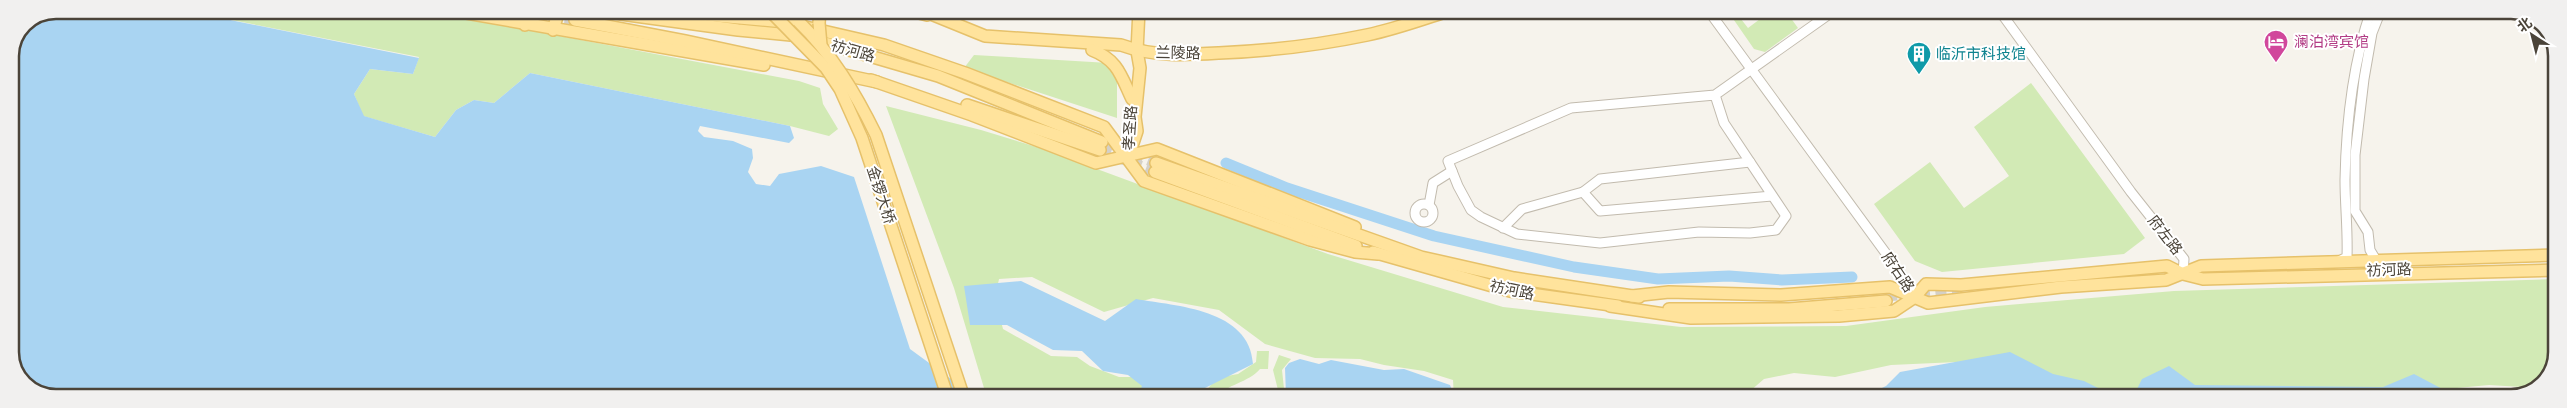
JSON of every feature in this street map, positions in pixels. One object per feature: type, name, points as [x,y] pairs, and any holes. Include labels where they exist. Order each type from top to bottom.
[{"type":"main road","points":[[495,19],[772,66],[818,69]]},
{"type":"main road","points":[[525,25],[532,19]]},
{"type":"main road","points":[[553,30],[554,19]]},
{"type":"main road","points":[[553,30],[556,19]]},
{"type":"main road","name":"祊河路","points":[[575,20],[870,80],[966,105],[1101,146],[980,91],[802,36],[738,30],[657,19]]},
{"type":"main road","points":[[701,19],[802,36]]},
{"type":"main road","points":[[750,19],[784,22],[884,45],[964,73],[1104,127],[1144,181],[1310,240],[1355,252],[1378,254]]},
{"type":"main road","name":"金锣大桥","points":[[777,19],[826,68],[850,110],[862,138],[945,389]]},
{"type":"main road","name":"金锣大桥","points":[[796,19],[824,49],[848,82],[876,135],[961,389]]},
{"type":"main road","points":[[819,19],[824,49]]},
{"type":"main road","points":[[938,19],[984,42],[1092,50],[1137,51]]},
{"type":"main road","points":[[943,19],[985,36],[1121,45],[1137,51]]},
{"type":"main road","name":"孝圣路","points":[[1128,158],[1139,19]]},
{"type":"main road","name":"孝圣路","points":[[1128,158],[1137,130],[1135,117],[1140,68],[1137,51],[1142,34],[1143,19]]},
{"type":"main road","name":"兰陵路","points":[[1137,51],[1153,48],[1214,47],[1303,40],[1366,29],[1400,19]]},
{"type":"main road","name":"兰陵路","points":[[1137,51],[1173,55],[1214,54],[1304,46],[1368,35],[1421,19]]},
{"type":"main road","points":[[1092,50],[1107,56],[1118,68],[1132,99]]},
{"type":"main road","points":[[884,60],[964,73]]},
{"type":"main road","name":"祊河路","points":[[870,80],[972,114],[1096,163],[1128,158],[1157,149],[1384,238],[1412,254]]},
{"type":"main road","name":"祊河路","points":[[1156,167],[1412,254],[1514,278],[1678,301],[1747,303],[1886,298],[1789,309],[1610,306],[1510,291],[1378,254],[1156,167]]},
{"type":"main road","points":[[1610,306],[1691,318],[1774,318],[1894,311],[1915,297],[1926,284],[1961,285],[2167,266],[2183,274],[2203,279],[2218,272],[2339,261],[2548,255]]},
{"type":"main road","name":"祊河路","points":[[2218,272],[2548,259]]},
{"type":"main road","name":"祊河路","points":[[2218,272],[2548,266]]},
{"type":"main road","points":[[2218,272],[2548,270]]},
{"type":"main road","points":[[1632,296],[1669,292],[1781,295],[1890,287],[1928,303],[2061,287],[2166,280],[2183,274]]},
{"type":"street","name":"府右路","points":[[1715,19],[1841,188],[1908,272],[1915,297]]},
{"type":"street","name":"府右路","points":[[1718,19],[1753,69]]},
{"type":"street","points":[[1715,95],[1724,123],[1786,216],[1776,230],[1750,233],[1699,232],[1600,243],[1517,234],[1471,210],[1448,161],[1572,108],[1715,95],[1823,19]]},
{"type":"street","name":"府左路","points":[[2002,19],[2178,259],[2183,274]]},
{"type":"street","name":"府左路","points":[[2006,19],[2131,192],[2184,259],[2183,274]]},
{"type":"street","points":[[2339,261],[2347,257],[2345,181],[2349,119],[2364,31],[2368,19]]},
{"type":"street","points":[[2376,260],[2370,250],[2368,232],[2355,211],[2355,155],[2364,78],[2372,33],[2377,19]]},
{"type":"street","points":[[1504,228],[1522,209],[1583,192],[1600,179],[1750,162]]},
{"type":"street","points":[[1429,205],[1433,183],[1452,171]]},
{"type":"street","points":[[1583,192],[1600,211],[1772,196]]},
{"type":"green space","points":[[227,19],[469,19],[799,81],[820,88],[823,104],[838,129],[829,136],[790,126],[530,73],[494,103],[474,100],[456,110],[435,137],[363,116],[354,94],[370,69],[413,74],[419,57]]},
{"type":"green space","points":[[1733,19],[1741,19],[1748,28],[1760,19],[1792,19],[1798,28],[1765,52],[1754,49]]},
{"type":"green space","points":[[974,55],[1109,63],[1117,74],[1117,118],[964,68]]},
{"type":"green space","points":[[2031,83],[2145,238],[2124,254],[1942,272],[1915,261],[1874,204],[1930,162],[1964,208],[2009,176],[1974,127]]},
{"type":"green space","points":[[886,106],[981,130],[1040,148],[1328,254],[1503,307],[1681,327],[1846,326],[1985,307],[2174,291],[2548,279],[2548,357],[2541,375],[2532,383],[2523,387],[2489,385],[2446,389],[2086,389],[2001,360],[1891,365],[1835,377],[1794,373],[1764,379],[1752,389],[1454,389],[1453,380],[1424,371],[1360,359],[1315,358],[1265,344],[1219,310],[1153,298],[1104,312],[1032,277],[999,279],[995,298],[1003,329],[1051,356],[1077,357],[1090,366],[1119,377],[1139,377],[1147,385],[1146,389],[984,389],[954,288]]},
{"type":"green space","points":[[1257,351],[1269,351],[1268,369],[1260,369],[1255,374],[1227,389],[1208,389],[1216,378],[1238,374],[1256,362]]},
{"type":"green space","points":[[1279,355],[1291,359],[1282,370],[1284,389],[1278,389],[1273,370]]},
{"type":"water","points":[[49,19],[226,19],[419,58],[413,74],[370,69],[354,94],[364,116],[435,137],[456,110],[474,100],[494,103],[530,73],[790,126],[794,138],[789,143],[700,126],[698,131],[704,137],[733,141],[752,149],[753,158],[748,172],[756,184],[770,186],[779,174],[821,166],[854,177],[910,349],[965,389],[51,389],[44,387],[28,377],[19,359],[19,49],[25,35],[35,25]]},
{"type":"water","points":[[1021,281],[1105,321],[1136,299],[1190,308],[1225,321],[1239,332],[1249,346],[1253,364],[1205,389],[1141,389],[1142,386],[1128,375],[1103,371],[1082,351],[1053,350],[1007,325],[970,325],[964,286]]},
{"type":"water","points":[[2010,352],[2053,374],[2084,381],[2100,389],[1880,389],[1886,386],[1900,372]]},
{"type":"water","points":[[1300,359],[1319,364],[1331,360],[1384,370],[1404,369],[1450,385],[1452,389],[1286,389],[1285,368],[1289,363]]},
{"type":"water","points":[[2169,366],[2195,385],[2383,387],[2414,374],[2442,389],[2137,389],[2142,379]]},
{"type":"waterway","points":[[1226,163],[1287,188],[1434,236],[1574,267],[1658,279],[1729,276],[1782,280],[1852,277]]},
{"type":"tunnel","points":[[569,19],[575,20]]},
{"type":"tunnel","points":[[1102,142],[1156,163]]},
{"type":"tunnel","points":[[1100,150],[1155,172]]},
{"type":"tunnel","points":[[1886,296],[1959,289]]},
{"type":"place","name":"澜泊湾宾馆","points":[[2276,63]]},
{"type":"place","name":"临沂市科技馆","points":[[1919,75]]}]
